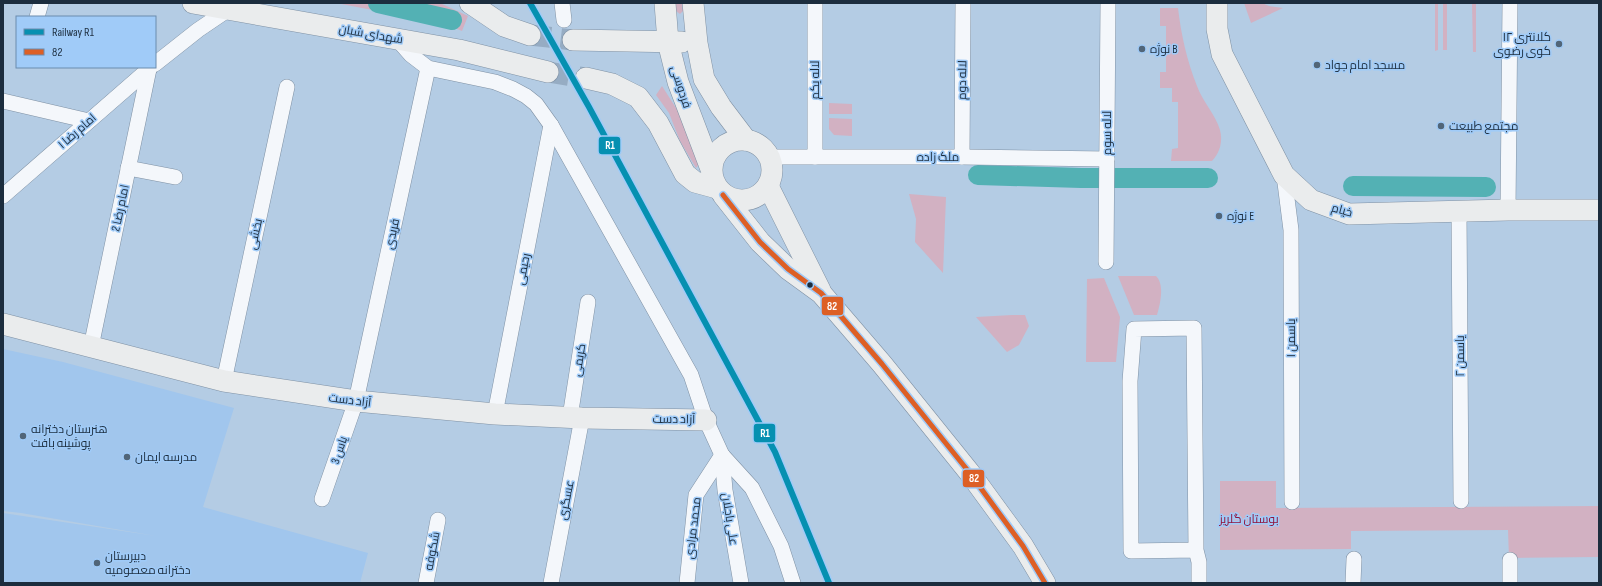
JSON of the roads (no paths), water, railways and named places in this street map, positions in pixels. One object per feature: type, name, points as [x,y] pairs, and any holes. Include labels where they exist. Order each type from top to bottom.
[{"type":"street","points":[[37,16],[41,3]]},
{"type":"street","name":"شهدای شبان","points":[[193,3],[459,50],[548,72]]},
{"type":"street","points":[[470,3],[504,26],[530,35]]},
{"type":"street","points":[[562,3],[564,20]]},
{"type":"street","name":"فردوسی","points":[[665,3],[668,42],[678,82],[717,184],[760,242],[788,269],[821,293],[882,364],[969,472],[1023,546],[1045,583]]},
{"type":"street","name":"فردوسی","points":[[693,3],[697,43],[704,79],[721,107],[746,140]]},
{"type":"street","name":"لاله یکم","points":[[814,3],[815,157]]},
{"type":"street","name":"لاله دوم","points":[[962,157],[963,3]]},
{"type":"street","name":"لاله سوم","points":[[1106,262],[1108,3]]},
{"type":"street","name":"خیام","points":[[1216,3],[1217,29],[1222,54],[1284,175],[1311,200],[1349,214],[1508,210],[1599,210]]},
{"type":"street","points":[[1508,210],[1510,3]]},
{"type":"street","name":"امام رضا ۱","points":[[156,64],[198,30],[229,9]]},
{"type":"street","points":[[397,39],[411,55],[428,68],[495,82],[513,89],[526,96],[536,104],[551,125],[691,375],[706,420],[722,455],[752,488],[780,546],[793,583]]},
{"type":"street","points":[[573,40],[599,42],[644,41],[697,43]]},
{"type":"street","name":"امام رضا ۱","points":[[3,196],[151,68]]},
{"type":"street","name":"امام رضا 2","points":[[91,347],[128,168],[152,68]]},
{"type":"street","name":"فریدی","points":[[356,401],[428,68]]},
{"type":"street","points":[[586,78],[612,84],[638,97],[658,123],[685,174],[695,182],[717,184]]},
{"type":"street","name":"بخشی","points":[[224,381],[287,87]]},
{"type":"street","points":[[3,101],[89,121]]},
{"type":"street","name":"رحیمی","points":[[495,414],[551,125]]},
{"type":"street","points":[[736,140],[746,140],[763,148],[769,157],[772,166],[772,177],[768,186],[761,194],[752,199],[743,201],[733,200],[717,184],[713,159],[719,150],[726,144],[736,140]]},
{"type":"street","name":"ملک زاده","points":[[769,157],[962,157],[1107,163]]},
{"type":"street","points":[[128,168],[175,177]]},
{"type":"street","name":"یاسمن ۱","points":[[1284,175],[1291,230],[1292,502]]},
{"type":"street","name":"فردوسی","points":[[768,186],[821,293]]},
{"type":"street","name":"یاسمن ۲","points":[[1459,211],[1461,501]]},
{"type":"street","name":"کریمی","points":[[576,417],[588,302]]},
{"type":"street","name":"آزاد دست","points":[[3,324],[224,381],[356,401],[495,414],[706,420]]},
{"type":"street","points":[[1196,550],[1131,551],[1130,381],[1134,329],[1194,328],[1196,550],[1199,562],[1199,583]]},
{"type":"street","name":"یاس 3","points":[[322,499],[356,401]]},
{"type":"street","name":"عسگری","points":[[551,583],[576,417]]},
{"type":"street","name":"محمد مرادی","points":[[686,583],[696,495],[722,455]]},
{"type":"street","name":"علی باجلان","points":[[722,455],[725,490],[741,583]]},
{"type":"street","name":"شکوفه","points":[[426,583],[438,520]]},
{"type":"street","points":[[1353,583],[1354,559]]},
{"type":"street","points":[[1510,560],[1510,583]]},
{"type":"waterway","points":[[378,3],[452,20]]},
{"type":"waterway","points":[[978,175],[1081,178],[1208,178]]},
{"type":"waterway","points":[[1353,186],[1486,187]]},
{"type":"tunnel","points":[[530,35],[573,40]]},
{"type":"tunnel","points":[[548,72],[586,78]]},
{"type":"rail line","name":"R1","points":[[530,3],[589,107],[775,452],[829,583]]},
{"type":"place","name":"کلانتری ۱۲ کوی رضوی","points":[[1559,44]]},
{"type":"place","name":"نوژه B","points":[[1142,49]]},
{"type":"place","name":"مسجد امام جواد","points":[[1317,65]]},
{"type":"place","name":"مجتمع طبیعت","points":[[1441,126]]},
{"type":"place","name":"نوژه E","points":[[1219,216]]},
{"type":"place","name":"هنرستان دخترانه پوشینه بافت","points":[[23,436]]},
{"type":"place","name":"مدرسه ایمان","points":[[127,457]]},
{"type":"place","name":"دبیرستان دخترانه معصومیه","points":[[97,563]]},
{"type":"park label","name":"بوستان گلریز","points":[[1249,519]]}]
